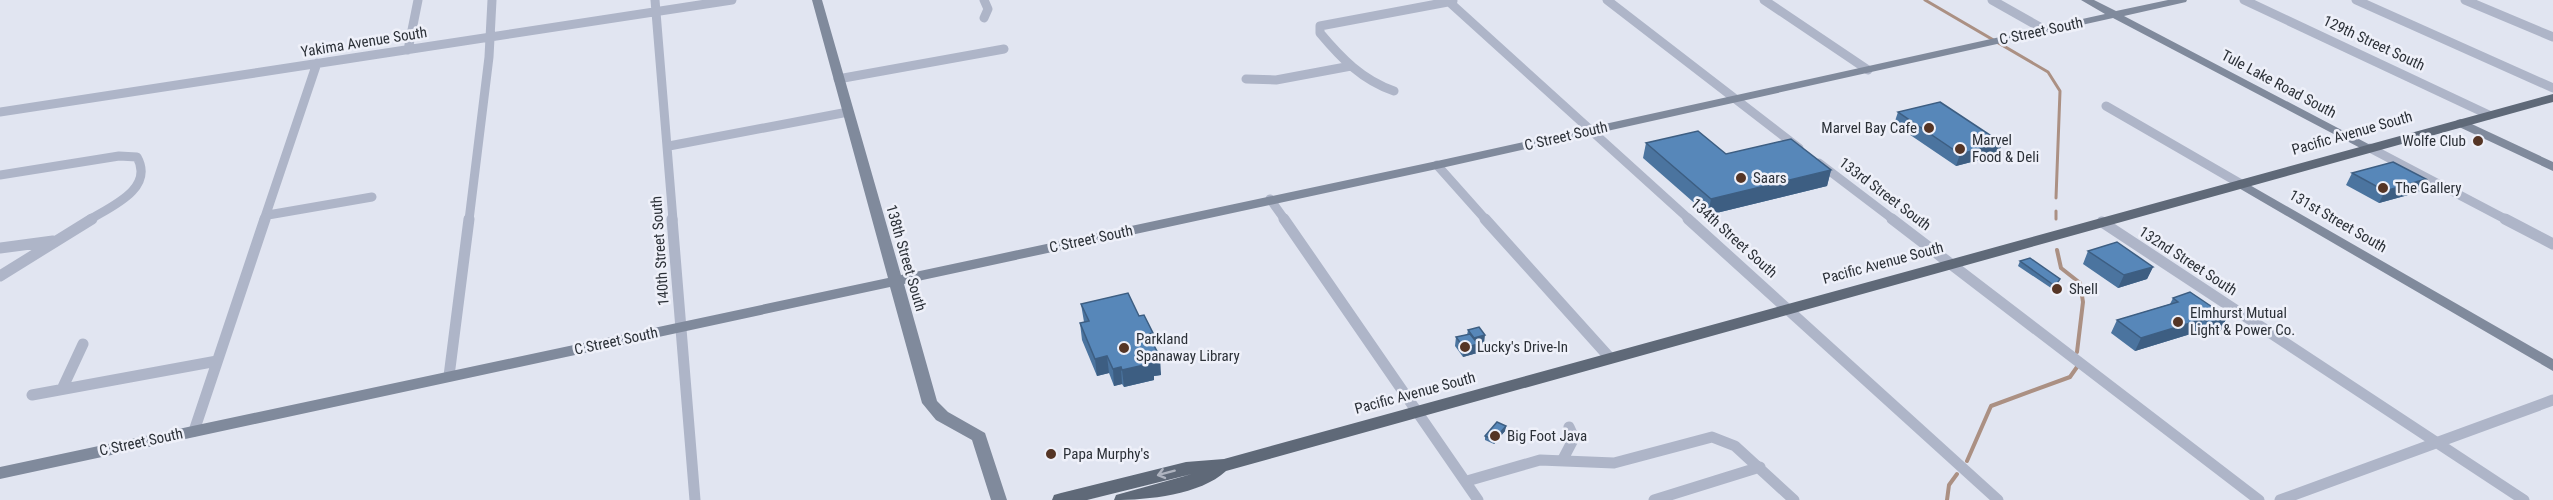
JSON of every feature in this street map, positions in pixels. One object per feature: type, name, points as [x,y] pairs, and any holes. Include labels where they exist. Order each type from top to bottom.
[{"type":"main road","name":"Pacific Avenue South","points":[[1061,500],[1186,468],[1224,465],[2553,98]]},
{"type":"main road","name":"Pacific Avenue South","points":[[1123,500],[1194,481],[1224,465]]},
{"type":"street","points":[[408,50],[418,0]]},
{"type":"street","points":[[450,376],[490,37],[492,0]]},
{"type":"street","name":"140th Street South","points":[[655,0],[669,146],[695,500]]},
{"type":"street","name":"Yakima Avenue South","points":[[0,112],[732,0]]},
{"type":"street","name":"138th Street South","points":[[817,0],[930,403],[942,416],[979,437],[999,500]]},
{"type":"street","points":[[984,0],[988,9],[984,18]]},
{"type":"street","points":[[1394,91],[1370,82],[1351,66],[1318,29],[1329,22],[1451,0]]},
{"type":"street","name":"134th Street South","points":[[1451,0],[1998,500]]},
{"type":"street","name":"133rd Street South","points":[[1607,0],[2259,500]]},
{"type":"street","points":[[1764,0],[1868,70]]},
{"type":"street","points":[[1992,0],[2045,30]]},
{"type":"street","name":"Tule Lake Road South","points":[[2086,0],[2553,244]]},
{"type":"street","name":"C Street South","points":[[0,473],[1437,165],[2182,0]]},
{"type":"street","name":"129th Street South","points":[[2244,0],[2489,116]]},
{"type":"street","points":[[2356,0],[2553,88]]},
{"type":"street","points":[[2465,0],[2553,37]]},
{"type":"street","points":[[838,78],[1004,49]]},
{"type":"street","points":[[194,431],[318,63]]},
{"type":"street","points":[[1246,79],[1276,80],[1351,66]]},
{"type":"street","name":"131st Street South","points":[[2106,106],[2553,366]]},
{"type":"street","points":[[669,146],[848,112]]},
{"type":"street","points":[[2461,123],[2553,167]]},
{"type":"street","points":[[0,175],[128,155],[138,157],[141,164],[138,185],[128,196],[0,276]]},
{"type":"street","points":[[1437,165],[1610,358]]},
{"type":"street","points":[[268,215],[372,196]]},
{"type":"street","points":[[1270,199],[1478,500]]},
{"type":"street","name":"132nd Street South","points":[[2102,222],[2524,500]]},
{"type":"street","points":[[0,248],[56,240]]},
{"type":"street","points":[[63,387],[83,344]]},
{"type":"street","points":[[32,395],[63,387],[83,387],[218,361]]},
{"type":"street","points":[[2280,500],[2553,400]]},
{"type":"street","points":[[1563,459],[1574,438],[1569,427]]},
{"type":"street","points":[[1467,481],[1540,460],[1563,459],[1590,464],[1614,463],[1712,437],[1735,446],[1794,500]]},
{"type":"street","points":[[1654,500],[1760,467]]},
{"type":"building","points":[[1940,102],[2002,143],[1960,154],[1898,112]]},
{"type":"building","points":[[1698,131],[1726,154],[1791,139],[1831,170],[1711,199],[1646,143]]},
{"type":"building","points":[[2393,162],[2426,179],[2385,191],[2352,173]]},
{"type":"building","points":[[2117,242],[2153,267],[2124,275],[2088,251]]},
{"type":"building","points":[[2030,258],[2060,279],[2055,286],[2020,261]]},
{"type":"building","points":[[2190,292],[2227,317],[2209,323],[2203,319],[2141,338],[2117,320],[2178,302],[2173,298]]},
{"type":"building","name":"Parkland Spanaway Library","points":[[1128,293],[1139,316],[1144,315],[1153,333],[1148,334],[1160,357],[1151,359],[1153,363],[1122,370],[1121,367],[1113,369],[1107,356],[1095,359],[1080,323],[1089,321],[1081,304]]},
{"type":"building","points":[[1479,327],[1485,335],[1474,338],[1468,330]]},
{"type":"building","points":[[1470,334],[1478,344],[1464,348],[1456,337]]},
{"type":"building","points":[[1497,422],[1506,426],[1494,440],[1485,436]]},
{"type":"waterway","points":[[1925,0],[2048,72],[2060,91],[2056,198]]},
{"type":"waterway","points":[[2056,211],[2056,219]]},
{"type":"waterway","points":[[2057,250],[2061,268],[2080,283],[2083,302],[2077,352]]},
{"type":"waterway","points":[[1967,461],[1991,406],[2070,377],[2077,367]]},
{"type":"waterway","points":[[1947,500],[1949,485],[1957,474]]},
{"type":"place","name":"Marvel Bay Cafe","points":[[1929,128]]},
{"type":"place","name":"Wolfe Club","points":[[2478,141]]},
{"type":"place","name":"Marvel Food & Deli","points":[[1960,149]]},
{"type":"place","name":"Saars","points":[[1741,178]]},
{"type":"place","name":"The Gallery","points":[[2383,188]]},
{"type":"place","name":"Shell","points":[[2057,289]]},
{"type":"place","name":"Elmhurst Mutual Light & Power Co.","points":[[2178,322]]},
{"type":"place","name":"Lucky's Drive-In","points":[[1465,347]]},
{"type":"place","name":"Parkland Spanaway Library","points":[[1124,348]]},
{"type":"place","name":"Big Foot Java","points":[[1495,436]]},
{"type":"place","name":"Papa Murphy's","points":[[1051,454]]}]
